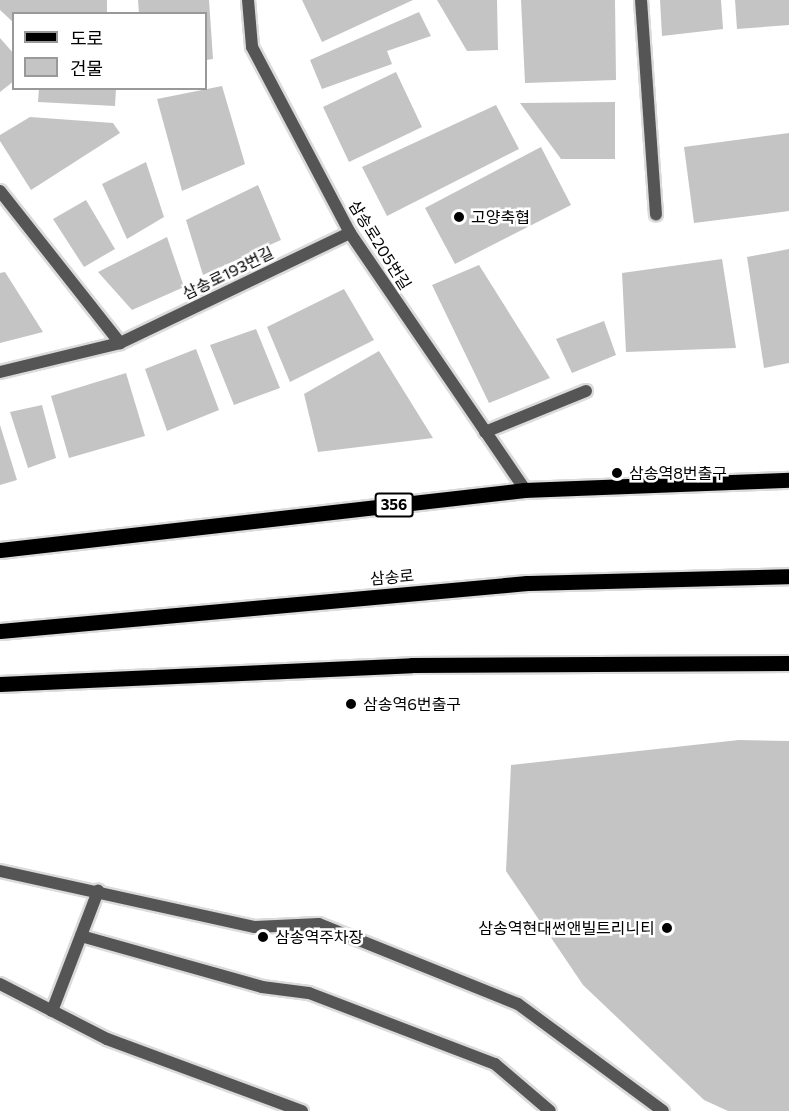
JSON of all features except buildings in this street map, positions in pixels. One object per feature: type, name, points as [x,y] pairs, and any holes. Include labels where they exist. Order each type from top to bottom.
[{"type":"main road","name":"356","points":[[0,550],[525,490],[789,480]]},
{"type":"main road","name":"삼송로","points":[[0,631],[527,583],[789,576]]},
{"type":"main road","points":[[0,684],[412,665],[789,663]]},
{"type":"street","name":"삼송로205번길","points":[[248,0],[252,47],[350,233],[525,490]]},
{"type":"street","points":[[641,0],[656,214]]},
{"type":"street","points":[[0,191],[120,343]]},
{"type":"street","name":"삼송로193번길","points":[[0,372],[120,343],[350,233]]},
{"type":"street","points":[[485,432],[586,391]]},
{"type":"street","points":[[0,871],[255,927],[319,924],[518,1004],[663,1111]]},
{"type":"street","points":[[52,1011],[98,891]]},
{"type":"street","points":[[81,936],[262,987],[309,993],[495,1064],[550,1111]]},
{"type":"street","points":[[0,984],[107,1039],[302,1111]]},
{"type":"place","name":"고양축협","points":[[459,217]]},
{"type":"place","name":"삼송역8번출구","points":[[617,473]]},
{"type":"place","name":"삼송역6번출구","points":[[351,704]]},
{"type":"place","name":"삼송역현대썬앤빌트리니티","points":[[667,928]]},
{"type":"place","name":"삼송역주차장","points":[[263,937]]}]
